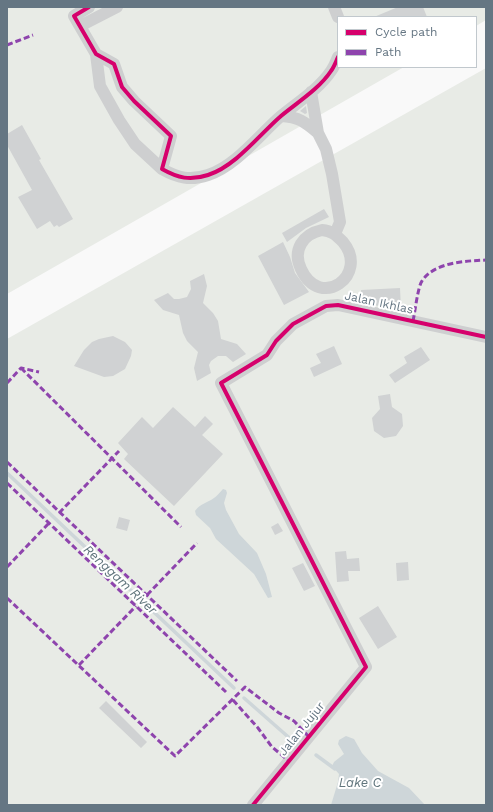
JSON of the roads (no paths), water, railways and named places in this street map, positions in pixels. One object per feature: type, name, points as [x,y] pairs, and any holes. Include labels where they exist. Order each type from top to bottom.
[{"type":"street","points":[[89,7],[74,16],[96,54],[100,86],[119,120],[135,144],[162,169],[182,178],[197,178],[217,171],[252,144],[281,116],[311,92],[331,71],[337,59]]},
{"type":"street","points":[[80,26],[117,7]]},
{"type":"street","points":[[96,54],[114,64],[122,87],[134,101],[171,136],[162,169]]},
{"type":"street","points":[[311,92],[318,133],[326,149],[332,174],[340,222],[334,234]]},
{"type":"street","points":[[281,116],[294,116],[318,133]]},
{"type":"street","points":[[322,230],[334,234],[344,244],[350,261],[350,270],[346,277],[334,287],[318,287],[310,282],[300,268],[298,248],[307,235],[322,230]]},
{"type":"street","points":[[334,287],[338,305]]},
{"type":"street","name":"Jalan Ikhlas","points":[[366,667],[220,383],[268,355],[276,342],[293,324],[326,306],[338,305],[486,337]]},
{"type":"street","name":"Jalan Jujur","points":[[253,805],[366,667]]},
{"type":"water","points":[[223,489],[226,490],[227,493],[224,503],[226,510],[239,534],[257,553],[266,574],[272,597],[268,598],[254,574],[216,539],[210,528],[196,515],[195,511],[197,508],[211,500]]},
{"type":"water","name":"Lake C","points":[[346,736],[354,739],[362,753],[378,771],[409,788],[425,805],[331,805],[339,774],[332,766],[334,762],[344,754],[338,744],[339,740]]},
{"type":"waterway","name":"Renggam River","points":[[7,473],[234,688]]},
{"type":"waterway","name":"Renggam River","points":[[244,698],[294,742]]},
{"type":"waterway","name":"Renggam River","points":[[316,755],[335,769]]}]
